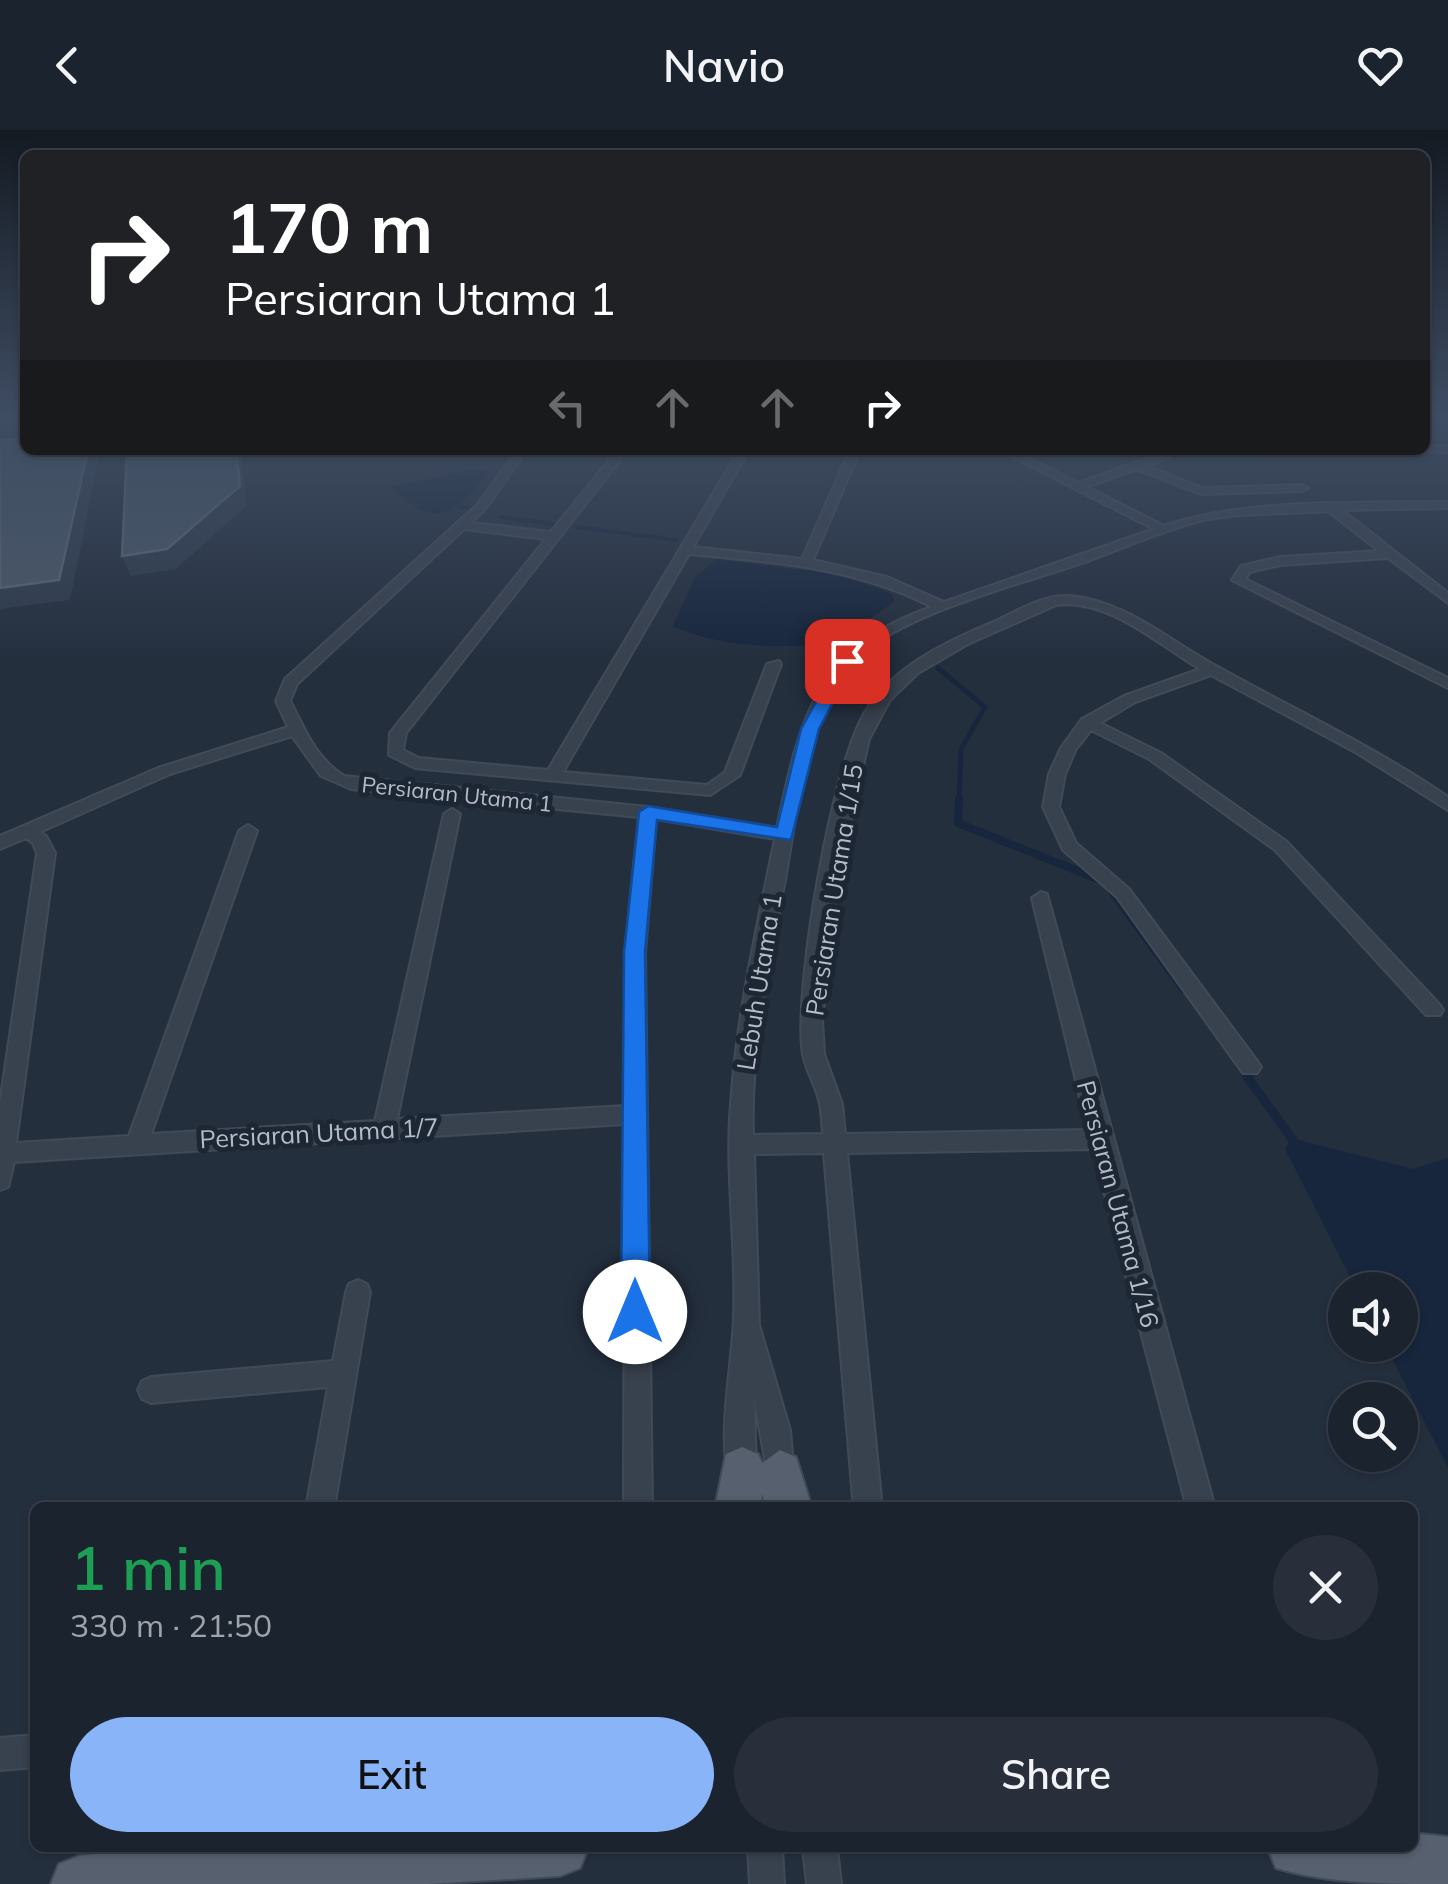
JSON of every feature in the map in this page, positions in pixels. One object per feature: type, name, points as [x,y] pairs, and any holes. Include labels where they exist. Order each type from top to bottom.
[{"type":"main road","points":[[156,1873],[227,1852]]},
{"type":"main road","points":[[79,1884],[156,1873],[495,1852]]},
{"type":"main road","points":[[1332,1852],[1448,1865]]},
{"type":"street","name":"Persiaran Utama 1","points":[[488,498],[298,672],[282,701],[317,764],[334,780],[648,812],[784,835]]},
{"type":"street","points":[[585,498],[398,733],[392,745],[394,752],[414,763],[710,790],[732,775],[774,664]]},
{"type":"street","points":[[552,776],[716,498]]},
{"type":"street","points":[[806,563],[834,498]]},
{"type":"street","points":[[1102,498],[1160,528]]},
{"type":"street","points":[[685,550],[806,563],[886,580],[943,607],[1160,528],[1221,515],[1448,502]]},
{"type":"street","points":[[1331,507],[1448,600]]},
{"type":"street","points":[[461,525],[554,536]]},
{"type":"street","points":[[1391,554],[1269,563],[1245,569],[1238,580],[1448,684]]},
{"type":"street","name":"Persiaran Utama 1/15","points":[[867,1498],[831,1104],[812,1047],[811,1000],[852,762],[862,736],[890,690],[928,657],[1063,600],[1089,604],[1212,670]]},
{"type":"street","name":"Lebuh Utama 1","points":[[747,1318],[740,1146],[752,1002],[784,835],[810,729],[847,661],[891,630],[943,607]]},
{"type":"street","points":[[1250,1067],[1124,893],[1069,846],[1052,818],[1052,796],[1066,752],[1087,722],[1114,705],[1212,670],[1405,775],[1448,806]]},
{"type":"street","points":[[1087,722],[1155,756],[1281,846],[1433,1010]]},
{"type":"street","points":[[0,843],[164,771],[298,729]]},
{"type":"street","points":[[638,1502],[634,952],[648,812]]},
{"type":"street","points":[[384,1129],[452,814]]},
{"type":"street","points":[[0,1180],[46,853],[40,840],[27,831]]},
{"type":"street","points":[[137,1144],[248,831]]},
{"type":"street","name":"Persiaran Utama 1/16","points":[[1041,898],[1100,1139],[1198,1502]]},
{"type":"street","name":"Persiaran Utama 1/7","points":[[4,1153],[634,1114]]},
{"type":"street","points":[[740,1146],[1100,1139]]},
{"type":"street","points":[[321,1502],[358,1292]]},
{"type":"street","points":[[747,1318],[739,1426],[763,1496]]},
{"type":"street","points":[[747,1318],[776,1430],[763,1496]]},
{"type":"street","points":[[151,1390],[344,1373]]},
{"type":"street","points":[[0,1754],[30,1751]]},
{"type":"street","points":[[765,1852],[767,1884]]},
{"type":"street","points":[[820,1852],[824,1884]]},
{"type":"water","points":[[403,498],[466,498],[444,512],[432,513]]},
{"type":"water","points":[[716,559],[836,574],[890,593],[895,601],[846,636],[832,632],[831,644],[750,645],[710,639],[673,626],[694,579]]},
{"type":"water","points":[[1291,1138],[1413,1169],[1448,1158],[1448,1468],[1418,1409],[1418,1382],[1404,1382],[1394,1362],[1418,1362],[1418,1272],[1348,1272],[1285,1149]]},
{"type":"building","points":[[0,498],[77,498],[59,580],[0,588]]},
{"type":"building","points":[[125,498],[226,498],[167,549],[122,556]]},
{"type":"waterway","points":[[461,507],[470,508]]},
{"type":"waterway","points":[[501,517],[553,524]]},
{"type":"waterway","points":[[577,527],[676,540]]},
{"type":"waterway","points":[[938,668],[985,707],[961,749],[959,801]]},
{"type":"waterway","points":[[959,799],[958,823],[1105,882],[1183,989]]},
{"type":"waterway","points":[[1239,1065],[1248,1077]]},
{"type":"waterway","points":[[1246,1075],[1295,1143]]},
{"type":"route","points":[[635,1312],[634,952],[648,812],[784,835],[799,761],[810,729],[847,661]]}]
